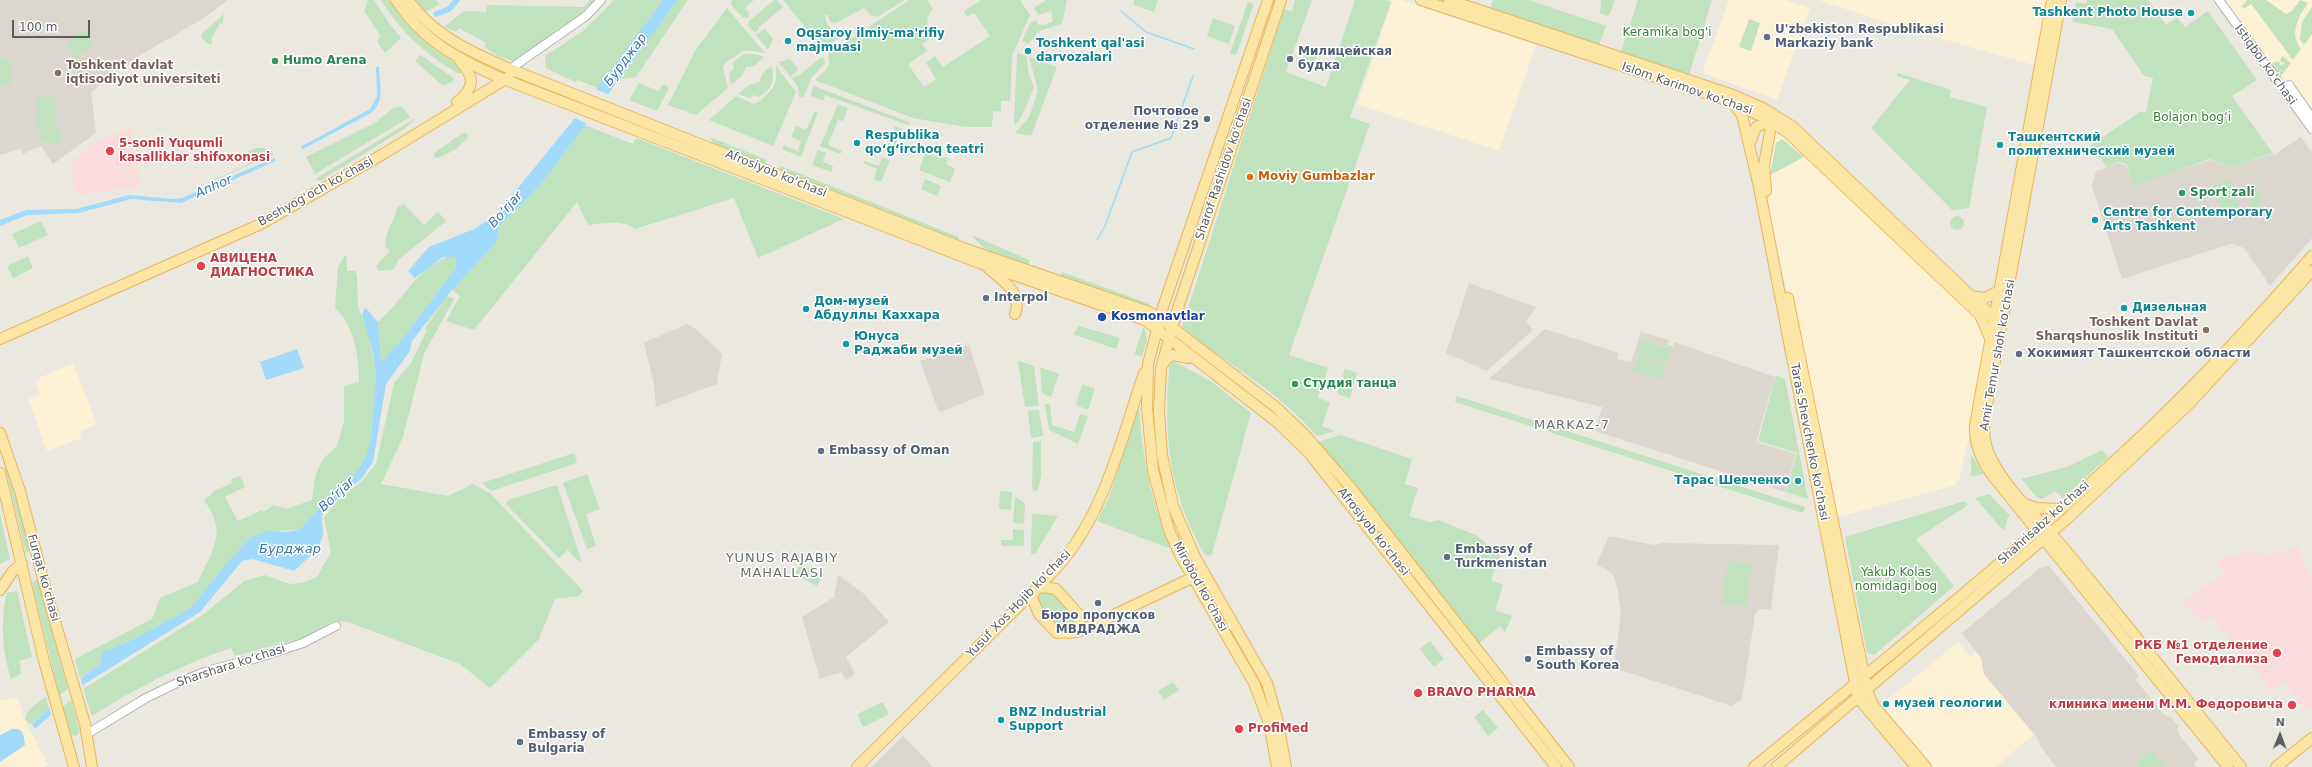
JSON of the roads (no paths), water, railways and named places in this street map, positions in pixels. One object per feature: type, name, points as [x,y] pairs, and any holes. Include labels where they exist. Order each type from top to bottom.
[{"type":"main road","name":"Afrosiyob ko'chasi","points":[[396,0],[420,30],[457,58],[502,78],[982,264],[1040,280],[1147,316],[1160,318],[1277,408],[1314,444],[1569,767]]},
{"type":"main road","name":"Afrosiyob ko'chasi","points":[[408,0],[423,20],[444,36],[514,70],[956,245],[1040,280]]},
{"type":"main road","name":"Sharof Rashidov ko'chasi","points":[[1158,329],[1160,318],[1268,0]]},
{"type":"main road","name":"Sharof Rashidov ko'chasi","points":[[1169,339],[1281,0]]},
{"type":"main road","name":"Islom Karimov ko'chasi","points":[[1421,0],[1733,95],[1763,108],[1784,125],[1972,296],[1999,318],[2001,331]]},
{"type":"main road","name":"Islom Karimov ko'chasi","points":[[1449,0],[1732,102],[1769,120],[1784,125],[1980,315],[1991,340]]},
{"type":"main road","name":"Amir Temur shoh ko'chasi","points":[[1999,318],[1999,291],[2052,0]]},
{"type":"main road","name":"Amir Temur shoh ko'chasi","points":[[2061,0],[1999,318],[1991,340],[1975,425],[1976,442],[1981,458],[1992,475],[2048,536],[2242,767]]},
{"type":"main road","points":[[457,58],[469,72],[471,79],[469,90],[457,102]]},
{"type":"main road","name":"Beshyogʻoch koʻchasi","points":[[0,339],[263,223],[385,153],[514,70]]},
{"type":"main road","name":"Beshyogʻoch koʻchasi","points":[[0,332],[257,219],[457,102],[502,78]]},
{"type":"main road","name":"Taras Shevchenko ko'chasi","points":[[1732,102],[1742,113],[1858,698],[1916,767]]},
{"type":"main road","name":"Taras Shevchenko ko'chasi","points":[[1763,108],[1771,126],[1765,154],[1765,186],[1867,690],[1873,704],[1926,767]]},
{"type":"main road","points":[[1750,151],[1755,128],[1769,120]]},
{"type":"main road","points":[[1770,134],[1775,129],[1784,125]]},
{"type":"main road","points":[[1750,151],[1758,146],[1763,147],[1765,154]]},
{"type":"main road","name":"Shahrisabz ko'chasi","points":[[1754,767],[1876,667],[2060,509],[2187,392],[2312,256]]},
{"type":"main road","points":[[982,264],[1002,280],[1013,292],[1017,302],[1015,314]]},
{"type":"main road","name":"Shahrisabz ko'chasi","points":[[1776,767],[2048,536],[2189,404],[2312,271]]},
{"type":"main road","points":[[1972,296],[1980,298],[1990,297],[1999,291]]},
{"type":"main road","points":[[1147,316],[1164,307]]},
{"type":"main road","name":"Afrosiyob ko'chasi","points":[[1160,318],[1177,311]]},
{"type":"main road","name":"Islom Karimov ko'chasi","points":[[1980,315],[1999,318]]},
{"type":"main road","name":"Afrosiyob ko'chasi","points":[[1147,316],[1169,339],[1277,422],[1309,453],[1556,767]]},
{"type":"main road","points":[[1158,329],[1172,328]]},
{"type":"main road","name":"Mirobod ko'chasi","points":[[1158,329],[1148,364],[1147,420],[1156,483],[1173,541],[1192,578],[1251,677],[1260,696],[1269,724],[1277,767]]},
{"type":"main road","name":"Amir Temur shoh ko'chasi","points":[[2001,331],[1985,416],[1984,438],[1995,466],[2040,527]]},
{"type":"main road","name":"Mirobod ko'chasi","points":[[1169,339],[1161,368],[1159,419],[1166,478],[1180,524],[1203,572],[1269,690],[1278,722],[1286,767]]},
{"type":"main road","points":[[1161,368],[1166,359],[1172,355],[1182,355],[1198,362]]},
{"type":"main road","name":"Yusuf Xos Hojib ko'chasi","points":[[857,767],[1036,589],[1071,552],[1097,507],[1148,364]]},
{"type":"main road","name":"Furqat ko'chasi","points":[[0,433],[20,490],[42,577],[85,724],[92,767]]},
{"type":"main road","name":"Furqat ko'chasi","points":[[0,472],[18,562],[27,587],[44,661],[74,767]]},
{"type":"main road","points":[[2023,504],[2037,508],[2060,509]]},
{"type":"main road","name":"Amir Temur shoh ko'chasi","points":[[2048,536],[2228,767]]},
{"type":"main road","points":[[2,584],[18,562],[32,558],[35,550]]},
{"type":"main road","points":[[18,562],[33,568],[42,577]]},
{"type":"main road","points":[[2,584],[10,580],[18,581],[27,587],[28,576],[32,572],[38,573],[42,577]]},
{"type":"main road","points":[[1095,623],[1087,622],[1080,616],[1056,589],[1047,586],[1036,589],[1032,600],[1039,614],[1057,633],[1069,634],[1095,623],[1203,572]]},
{"type":"main road","points":[[1010,614],[1024,609],[1039,614]]},
{"type":"main road","points":[[1069,634],[1076,628],[1080,616]]},
{"type":"main road","points":[[1859,656],[1866,664],[1876,667]]},
{"type":"main road","points":[[2276,767],[2312,738]]},
{"type":"main road","points":[[2285,767],[2312,745]]},
{"type":"street","name":"Beshyogʻoch koʻchasi","points":[[514,70],[586,16],[601,0]]},
{"type":"street","name":"Beshyogʻoch koʻchasi","points":[[514,70],[578,27],[605,0]]},
{"type":"street","name":"Istiqbol ko'chasi","points":[[2219,0],[2312,118]]},
{"type":"street","name":"Istiqbol ko'chasi","points":[[2287,88],[2312,129]]},
{"type":"street","name":"Sharshara koʻchasi","points":[[87,734],[146,698],[177,683],[210,670],[257,658],[303,643],[336,626]]},
{"type":"water","name":"Бурджар","points":[[663,0],[678,0],[542,183],[498,228],[499,237],[494,245],[452,290],[412,341],[410,351],[386,384],[373,462],[362,478],[336,500],[322,516],[323,535],[318,549],[294,571],[253,559],[242,561],[200,612],[83,685],[35,729],[32,724],[81,678],[100,664],[102,652],[128,642],[191,608],[226,564],[249,539],[266,531],[286,532],[299,530],[331,495],[354,475],[364,461],[371,440],[376,374],[372,348],[362,315],[365,307],[378,322],[381,360],[384,360],[395,345],[397,346],[456,268],[455,255],[450,258],[443,257],[415,278],[408,271],[429,247],[474,229],[495,216],[575,118]]},
{"type":"water","name":"Anhor","points":[[376,67],[379,67],[381,92],[378,103],[371,113],[305,148],[181,203],[131,199],[79,213],[27,215],[0,226],[0,220],[26,210],[76,209],[129,195],[172,199],[182,198],[304,145],[370,109],[377,97]]},
{"type":"water","points":[[297,349],[304,368],[266,380],[260,362]]},
{"type":"water","points":[[12,729],[18,729],[23,733],[25,745],[0,762],[0,735]]},
{"type":"waterway","name":"Anhor","points":[[436,14],[449,9],[457,0]]},
{"type":"waterway","points":[[1121,11],[1146,32],[1194,49]]},
{"type":"waterway","points":[[1097,240],[1105,226],[1132,152],[1171,138],[1193,76]]},
{"type":"place","name":"Tashkent Photo House","points":[[2191,13]]},
{"type":"place","name":"U'zbekiston Respublikasi Markaziy bank","points":[[1767,37]]},
{"type":"place","name":"Oqsaroy ilmiy-ma'rifiy majmuasi","points":[[788,41]]},
{"type":"place","name":"Toshkent qal'asi darvozalari","points":[[1028,51]]},
{"type":"place","name":"Милицейская будка","points":[[1290,59]]},
{"type":"place","name":"Humo Arena","points":[[275,61]]},
{"type":"place","name":"Toshkent davlat iqtisodiyot universiteti","points":[[58,73]]},
{"type":"place","name":"Почтовое отделение № 29","points":[[1207,119]]},
{"type":"place","name":"Respublika qo‘g‘irchoq teatri","points":[[857,143]]},
{"type":"place","name":"Ташкентский политехнический музей","points":[[2000,145]]},
{"type":"place","name":"5-sonli Yuqumli kasalliklar shifoxonasi","points":[[110,151]]},
{"type":"place","name":"Moviy Gumbazlar","points":[[1250,177]]},
{"type":"place","name":"Sport zali","points":[[2182,193]]},
{"type":"place","name":"Centre for Contemporary Arts Tashkent","points":[[2095,220]]},
{"type":"place","name":"АВИЦЕНА ДИАГНОСТИКА","points":[[201,266]]},
{"type":"place","name":"Interpol","points":[[986,298]]},
{"type":"place","name":"Дизельная","points":[[2124,308]]},
{"type":"place","name":"Дом-музей Абдуллы Каххара","points":[[806,309]]},
{"type":"place","name":"Kosmonavtlar","points":[[1102,317]]},
{"type":"place","name":"Toshkent Davlat Sharqshunoslik Instituti","points":[[2206,330]]},
{"type":"place","name":"Юнуса Раджаби музей","points":[[846,344]]},
{"type":"place","name":"Хокимият Ташкентской области","points":[[2019,354]]},
{"type":"place","name":"Студия танца","points":[[1295,384]]},
{"type":"place","name":"Embassy of Oman","points":[[821,451]]},
{"type":"place","name":"Тарас Шевченко","points":[[1798,481]]},
{"type":"place","name":"Embassy of Turkmenistan","points":[[1447,557]]},
{"type":"place","name":"Бюро пропусков МВДРАДЖА","points":[[1098,603]]},
{"type":"place","name":"РКБ №1 отделение Гемодиализа","points":[[2277,653]]},
{"type":"place","name":"Embassy of South Korea","points":[[1528,659]]},
{"type":"place","name":"BRAVO PHARMA","points":[[1418,693]]},
{"type":"place","name":"музей геологии","points":[[1886,704]]},
{"type":"place","name":"клиника имени М.М. Федоровича","points":[[2292,705]]},
{"type":"place","name":"BNZ Industrial Support","points":[[1001,720]]},
{"type":"place","name":"ProfiMed","points":[[1239,729]]},
{"type":"place","name":"Embassy of Bulgaria","points":[[520,742]]},
{"type":"district","name":"MARKAZ-7","points":[[1572,426]]},
{"type":"district","name":"YUNUS RAJABIY MAHALLASI","points":[[782,566]]},
{"type":"park label","name":"Keramika bog'i","points":[[1667,33]]},
{"type":"park label","name":"Bolajon bog‘i","points":[[2192,118]]},
{"type":"park label","name":"Yakub Kolas nomidagi bog","points":[[1896,580]]},
{"type":"water label","name":"Bo‘rjar","points":[[506,210]]},
{"type":"water label","name":"Bo‘rjar","points":[[337,495]]}]
